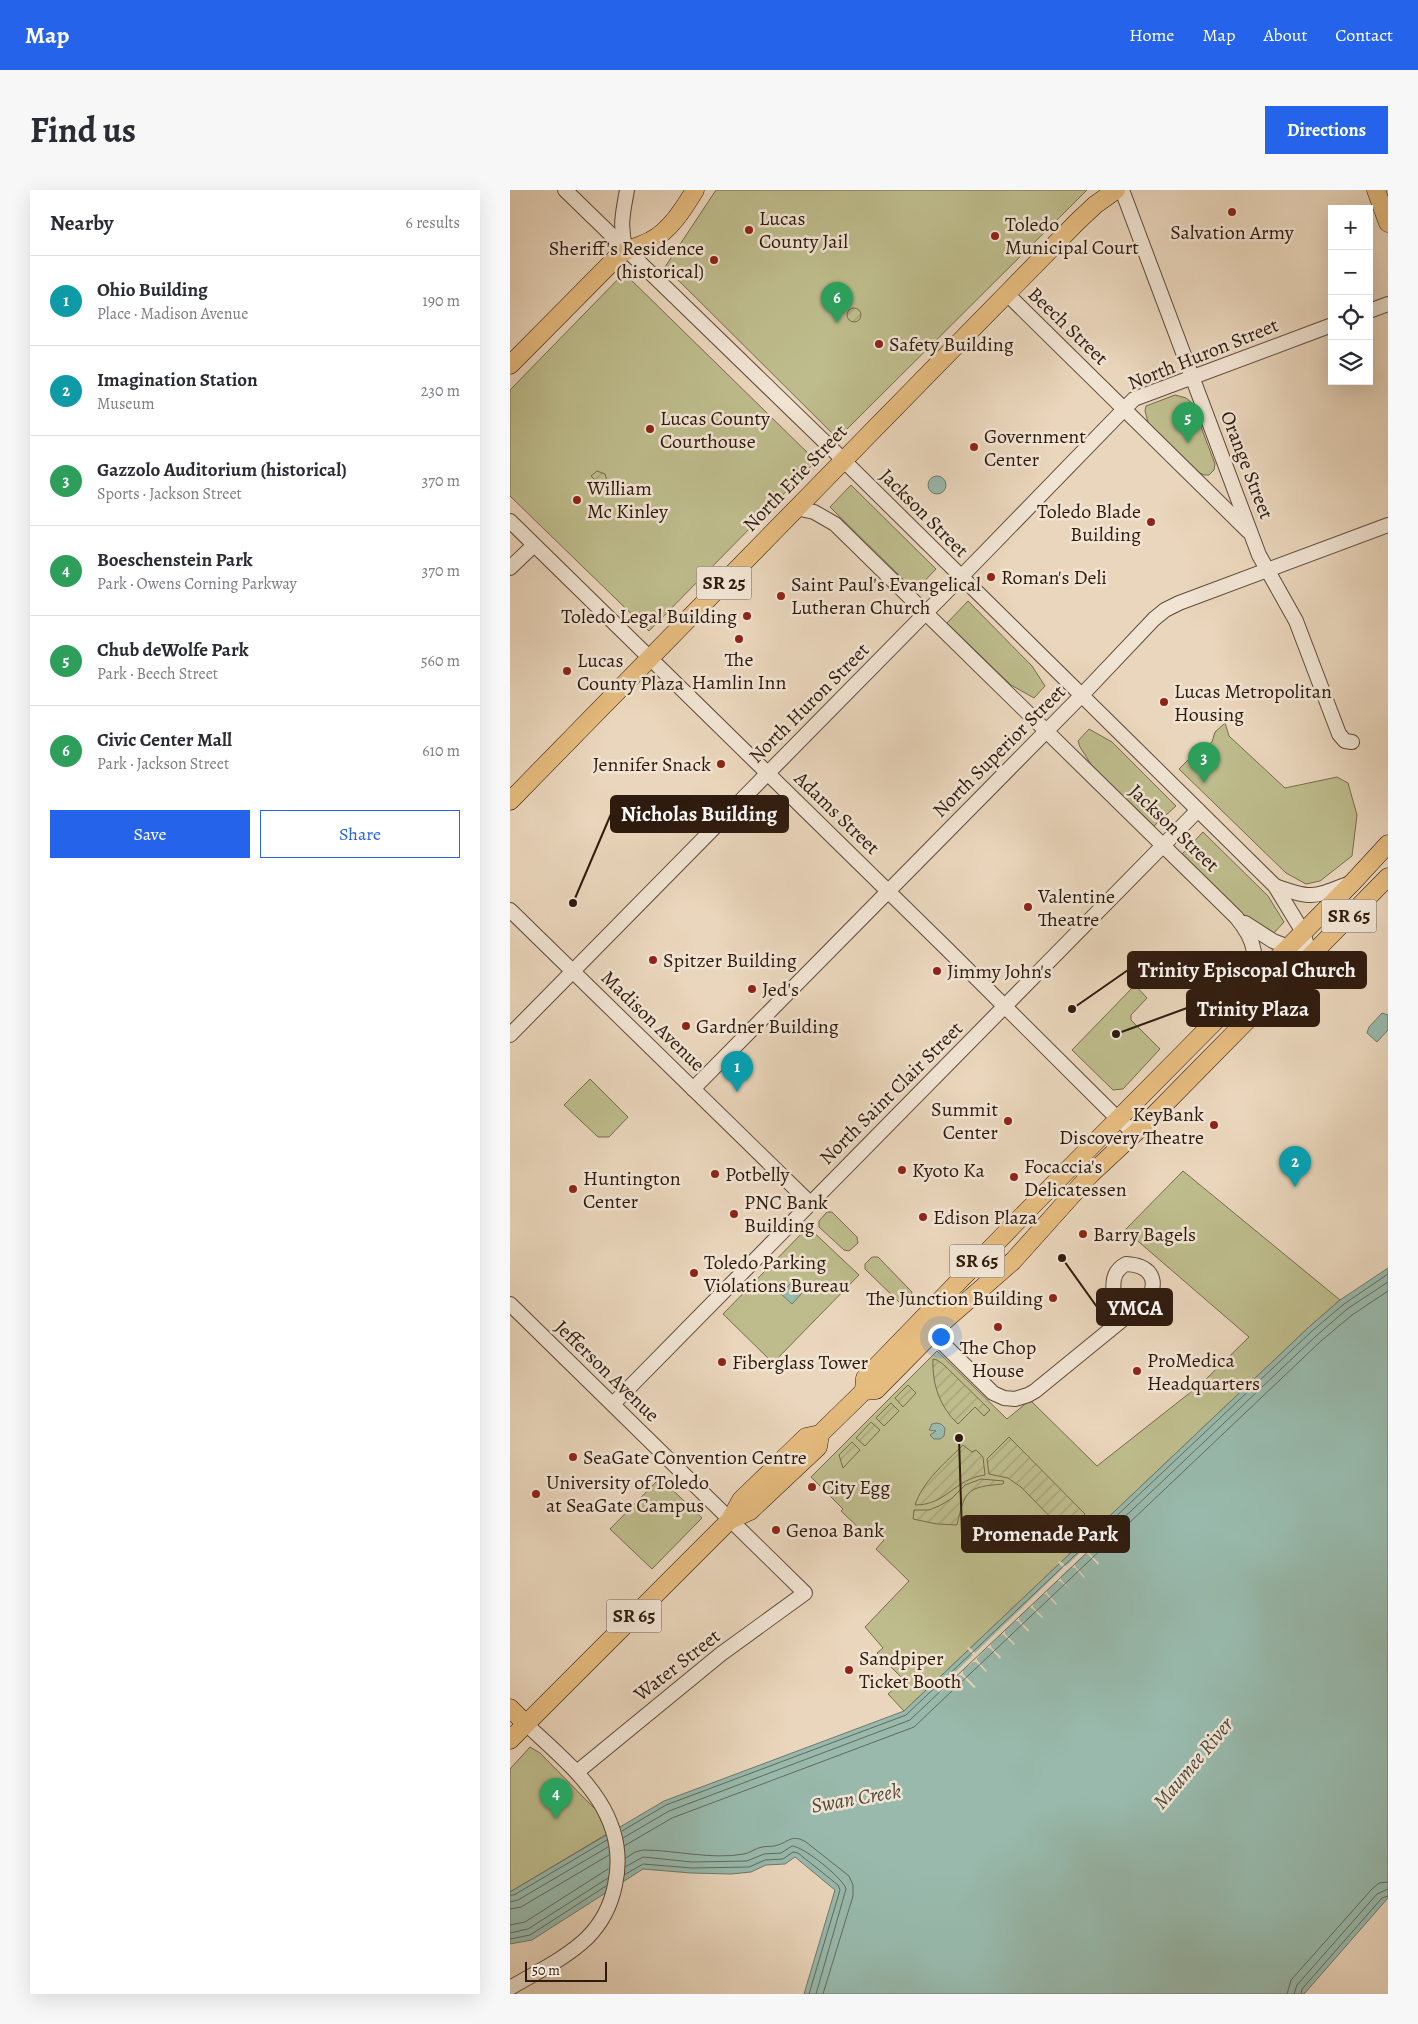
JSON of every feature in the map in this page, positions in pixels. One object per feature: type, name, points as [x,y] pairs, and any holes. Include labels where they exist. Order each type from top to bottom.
[{"type":"main road","points":[[510,365],[626,249],[652,241],[669,225],[695,190]]},
{"type":"main road","name":"North Erie Street","points":[[510,801],[651,659],[842,460],[1082,216],[1116,190]]},
{"type":"main road","points":[[1376,190],[1388,223]]},
{"type":"main road","name":"SR 65","points":[[926,1327],[964,1275],[1353,882],[1388,844]]},
{"type":"main road","name":"SR 65","points":[[526,1724],[730,1520],[741,1500],[806,1437],[820,1434],[864,1391],[865,1378],[926,1327],[980,1290],[1013,1261],[1091,1174],[1388,877]]},
{"type":"main road","points":[[1027,1210],[1036,1209],[1041,1212],[1046,1224]]},
{"type":"main road","points":[[964,1275],[967,1285],[980,1290]]},
{"type":"main road","points":[[510,1708],[526,1724],[510,1740]]},
{"type":"street","name":"Jackson Street","points":[[565,190],[1275,886],[1302,932],[1310,956]]},
{"type":"street","points":[[626,249],[621,223],[627,190]]},
{"type":"street","name":"Orange Street","points":[[1122,190],[1252,535],[1267,570],[1296,621],[1339,734],[1345,741],[1352,742]]},
{"type":"street","name":"Beech Street","points":[[1006,293],[1252,535]]},
{"type":"street","points":[[1373,310],[1388,304]]},
{"type":"street","name":"North Huron Street","points":[[510,1035],[1124,409],[1139,396],[1328,326]]},
{"type":"street","name":"Jackson Street","points":[[796,508],[814,512],[835,524],[1236,916],[1267,938],[1310,956]]},
{"type":"street","name":"Adams Street","points":[[510,521],[1118,1119],[1135,1132]]},
{"type":"street","name":"North Superior Street","points":[[693,1089],[1081,696],[1154,619],[1165,610],[1388,524]]},
{"type":"street","points":[[510,568],[534,545]]},
{"type":"street","name":"North Saint Clair Street","points":[[613,1404],[1198,810]]},
{"type":"street","name":"Jackson Street","points":[[1275,886],[1295,894],[1319,896],[1353,882]]},
{"type":"street","name":"Madison Avenue","points":[[510,910],[810,1203]]},
{"type":"street","name":"Jackson Street","points":[[1236,916],[1252,938],[1254,951],[1252,974],[1244,991]]},
{"type":"street","points":[[926,1327],[992,1393],[1009,1398],[1021,1398],[1035,1391],[1150,1298],[1154,1289],[1154,1282],[1151,1274],[1144,1268],[1134,1264],[1126,1264],[1116,1273],[1112,1288],[1114,1315],[1109,1331]]},
{"type":"street","name":"Jefferson Avenue","points":[[510,1304],[805,1593]]},
{"type":"street","name":"Water Street","points":[[577,1772],[722,1654],[805,1593]]},
{"type":"street","points":[[510,1988],[579,1945],[602,1918],[616,1882],[618,1862],[616,1843],[606,1811],[599,1800],[577,1772],[526,1724]]},
{"type":"shaded area","points":[[716,190],[1087,190],[842,434],[834,435],[665,267]]},
{"type":"shaded area","points":[[624,273],[816,461],[649,631],[510,496],[510,390]]},
{"type":"shaded area","points":[[854,308],[859,310],[861,315],[859,320],[854,322],[849,320],[847,315],[849,310]]},
{"type":"shaded area","points":[[1175,395],[1186,398],[1192,403],[1215,464],[1214,470],[1209,475],[1198,472],[1148,422],[1145,411],[1146,406]]},
{"type":"shaded area","points":[[597,471],[605,474],[607,481],[602,487],[591,476]]},
{"type":"shaded area","points":[[851,485],[936,569],[915,591],[830,507]]},
{"type":"shaded area","points":[[968,601],[1032,666],[1045,686],[1034,698],[1011,685],[947,623]]},
{"type":"shaded area","points":[[1225,723],[1229,736],[1285,788],[1337,777],[1348,783],[1357,815],[1352,856],[1320,881],[1306,884],[1286,873],[1179,769],[1191,757],[1212,742],[1215,732]]},
{"type":"shaded area","points":[[1089,729],[1112,742],[1176,806],[1154,826],[1092,766],[1078,741]]},
{"type":"shaded area","points":[[1203,832],[1268,896],[1284,922],[1273,934],[1241,913],[1182,854]]},
{"type":"shaded area","points":[[1135,985],[1147,998],[1131,1015],[1131,1020],[1160,1049],[1123,1089],[1113,1090],[1072,1050]]},
{"type":"shaded area","points":[[590,1079],[628,1117],[609,1137],[598,1137],[564,1105]]},
{"type":"shaded area","points":[[1183,1171],[1340,1300],[1309,1327],[904,1711],[888,1694],[904,1680],[877,1653],[883,1648],[865,1627],[909,1581],[876,1549],[884,1540],[869,1525],[862,1531],[841,1511],[843,1509],[811,1477],[937,1351],[1007,1419],[1030,1400],[1097,1466],[1201,1384],[1249,1337],[1125,1230]]},
{"type":"shaded area","points":[[827,1212],[832,1212],[857,1237],[858,1243],[849,1251],[844,1250],[819,1227],[819,1221]]},
{"type":"shaded area","points":[[808,1227],[859,1275],[773,1363],[723,1314]]},
{"type":"shaded area","points":[[872,1257],[878,1257],[912,1292],[911,1297],[904,1303],[899,1302],[865,1269],[865,1264]]},
{"type":"shaded area","points":[[933,1359],[944,1365],[990,1410],[984,1416],[975,1407],[958,1424],[946,1410],[938,1395],[934,1378]]},
{"type":"shaded area","points":[[908,1385],[916,1393],[903,1407],[895,1398]]},
{"type":"shaded area","points":[[891,1403],[899,1411],[884,1426],[876,1418]]},
{"type":"shaded area","points":[[871,1422],[880,1430],[865,1446],[856,1438]]},
{"type":"shaded area","points":[[1009,1437],[1085,1514],[1066,1533],[1021,1487],[1008,1478],[989,1474],[987,1459]]},
{"type":"shaded area","points":[[852,1442],[860,1450],[843,1468],[839,1455]]},
{"type":"shaded area","points":[[963,1445],[972,1452],[976,1450],[983,1457],[985,1475],[965,1481],[935,1501],[915,1505],[929,1480]]},
{"type":"shaded area","points":[[660,1478],[702,1518],[652,1569],[610,1529]]},
{"type":"shaded area","points":[[981,1479],[1004,1481],[1003,1484],[982,1487],[970,1492],[962,1504],[957,1525],[937,1524],[913,1519],[914,1510],[929,1510],[939,1506],[951,1499],[965,1485]]},
{"type":"shaded area","points":[[530,1747],[540,1753],[597,1811],[607,1834],[510,1892],[510,1769]]},
{"type":"water","points":[[933,476],[941,476],[946,481],[944,492],[933,494],[928,489],[928,481]]},
{"type":"water","points":[[1382,1013],[1388,1015],[1388,1030],[1377,1042],[1367,1033],[1369,1027]]},
{"type":"water","points":[[1388,1268],[1388,1898],[1304,1994],[804,1994],[835,1890],[795,1857],[785,1864],[766,1865],[751,1872],[731,1874],[643,1869],[532,1940],[510,1944],[510,1892],[664,1801],[904,1711],[1309,1327],[1340,1300]]},
{"type":"water","points":[[791,1283],[802,1293],[792,1304],[781,1294]]},
{"type":"water","points":[[932,1424],[941,1424],[945,1428],[944,1436],[940,1439],[934,1439],[930,1435],[936,1431],[929,1430]]},
{"type":"pier","points":[[1102,1532],[1117,1546],[1115,1548],[1103,1537],[1089,1550],[1089,1553],[1099,1563],[1098,1565],[1088,1554],[1085,1554],[1075,1563],[1075,1566],[1084,1578],[1075,1568],[1071,1567],[1061,1576],[1061,1580],[1071,1590],[1060,1581],[1057,1581],[1047,1590],[1047,1593],[1056,1605],[1046,1594],[1043,1594],[1033,1604],[1033,1607],[1042,1618],[1029,1607],[1019,1617],[1019,1620],[1029,1630],[1028,1632],[1018,1621],[1015,1621],[1005,1630],[1005,1634],[1014,1645],[1001,1634],[991,1644],[991,1647],[1001,1657],[1000,1659],[990,1648],[987,1648],[977,1658],[986,1672],[976,1662],[973,1662],[963,1670],[963,1674],[976,1687],[974,1688],[959,1675],[940,1693],[937,1690],[973,1655],[967,1648],[969,1647],[975,1653],[1063,1568],[1058,1562],[1060,1561],[1066,1566]]},
{"type":"place","name":"Salvation Army","points":[[1232,212]]},
{"type":"place","name":"Lucas County Jail","points":[[749,230]]},
{"type":"place","name":"Toledo Municipal Court","points":[[995,236]]},
{"type":"place","name":"Sheriff's Residence (historical)","points":[[714,260]]},
{"type":"place","name":"Civic Center Mall","points":[[837,323]]},
{"type":"place","name":"Safety Building","points":[[879,344]]},
{"type":"place","name":"Lucas County Courthouse","points":[[650,429]]},
{"type":"place","name":"Chub deWolfe Park","points":[[1188,443]]},
{"type":"place","name":"Government Center","points":[[974,447]]},
{"type":"place","name":"William Mc Kinley","points":[[577,500]]},
{"type":"place","name":"Toledo Blade Building","points":[[1151,522]]},
{"type":"place","name":"Roman's Deli","points":[[991,577]]},
{"type":"place","name":"Saint Paul's Evangelical Lutheran Church","points":[[781,596]]},
{"type":"place","name":"Toledo Legal Building","points":[[747,616]]},
{"type":"place","name":"The Hamlin Inn","points":[[739,639]]},
{"type":"place","name":"Lucas County Plaza","points":[[567,671]]},
{"type":"place","name":"Lucas Metropolitan Housing","points":[[1164,702]]},
{"type":"place","name":"Jennifer Snack","points":[[721,764]]},
{"type":"place","name":"Gazzolo Auditorium (historical)","points":[[1204,783]]},
{"type":"place","name":"Nicholas Building","points":[[573,903]]},
{"type":"place","name":"Valentine Theatre","points":[[1028,907]]},
{"type":"place","name":"Spitzer Building","points":[[653,960]]},
{"type":"place","name":"Jimmy John's","points":[[937,971]]},
{"type":"place","name":"Jed's","points":[[752,989]]},
{"type":"place","name":"Trinity Episcopal Church","points":[[1072,1009]]},
{"type":"place","name":"Gardner Building","points":[[686,1026]]},
{"type":"place","name":"Trinity Plaza","points":[[1116,1034]]},
{"type":"place","name":"Ohio Building","points":[[737,1092]]},
{"type":"place","name":"Summit Center","points":[[1008,1121]]},
{"type":"place","name":"KeyBank Discovery Theatre","points":[[1214,1125]]},
{"type":"place","name":"Kyoto Ka","points":[[902,1170]]},
{"type":"place","name":"Potbelly","points":[[715,1174]]},
{"type":"place","name":"Focaccia's Delicatessen","points":[[1014,1177]]},
{"type":"place","name":"Imagination Station","points":[[1295,1187]]},
{"type":"place","name":"Huntington Center","points":[[573,1189]]},
{"type":"place","name":"PNC Bank Building","points":[[734,1214]]},
{"type":"place","name":"Edison Plaza","points":[[923,1217]]},
{"type":"place","name":"Barry Bagels","points":[[1083,1234]]},
{"type":"place","name":"YMCA","points":[[1062,1258]]},
{"type":"place","name":"Toledo Parking Violations Bureau","points":[[694,1273]]},
{"type":"place","name":"The Junction Building","points":[[1053,1298]]},
{"type":"place","name":"The Chop House","points":[[998,1327]]},
{"type":"place","name":"Fiberglass Tower","points":[[722,1362]]},
{"type":"place","name":"ProMedica Headquarters","points":[[1137,1371]]},
{"type":"place","name":"Promenade Park","points":[[959,1438]]},
{"type":"place","name":"SeaGate Convention Centre","points":[[573,1457]]},
{"type":"place","name":"City Egg","points":[[812,1487]]},
{"type":"place","name":"University of Toledo at SeaGate Campus","points":[[536,1494]]},
{"type":"place","name":"Genoa Bank","points":[[776,1530]]},
{"type":"place","name":"Sandpiper Ticket Booth","points":[[849,1670]]},
{"type":"place","name":"Boeschenstein Park","points":[[556,1819]]},
{"type":"water label","name":"Maumee River","points":[[1193,1763]]},
{"type":"water label","name":"Swan Creek","points":[[856,1798]]}]
